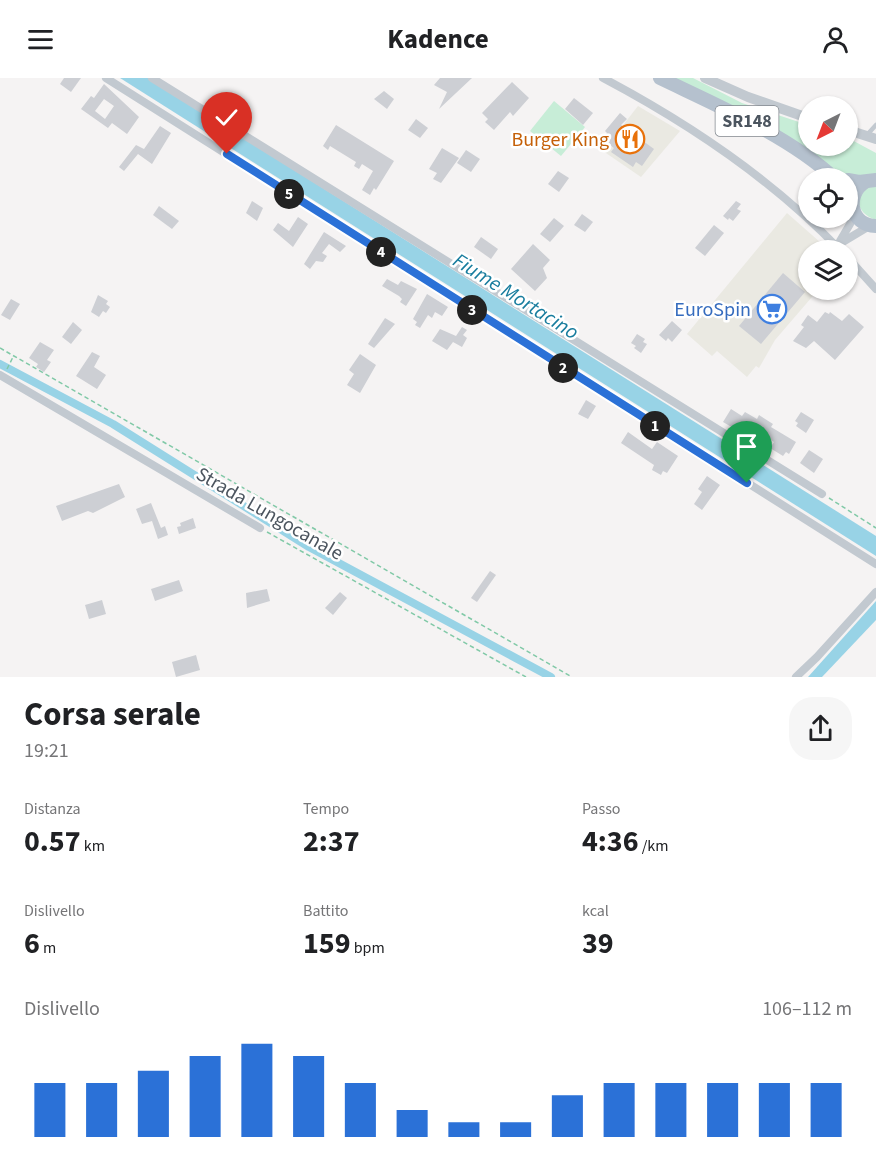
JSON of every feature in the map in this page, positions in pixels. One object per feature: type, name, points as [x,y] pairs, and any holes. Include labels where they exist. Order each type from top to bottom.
[{"type":"main road","name":"SR148","points":[[660,78],[750,123],[819,168]]},
{"type":"main road","points":[[858,189],[871,181]]},
{"type":"main road","points":[[858,218],[873,225]]},
{"type":"street","points":[[106,78],[876,564]]},
{"type":"street","points":[[152,78],[822,494]]},
{"type":"street","points":[[603,78],[669,115],[721,149],[792,204],[830,240]]},
{"type":"street","points":[[705,78],[742,95],[798,115]]},
{"type":"street","points":[[850,240],[873,225]]},
{"type":"street","points":[[858,269],[876,289]]},
{"type":"street","name":"Strada Lungocanale","points":[[1,376],[260,528]]},
{"type":"street","points":[[796,677],[818,657],[876,592]]},
{"type":"lane","points":[[871,137],[876,125]]},
{"type":"path","points":[[0,348],[572,677]]},
{"type":"path","points":[[1,376],[14,357]]},
{"type":"path","points":[[822,494],[876,528]]},
{"type":"path","name":"Strada Lungocanale","points":[[260,528],[526,677]]},
{"type":"shaded area","points":[[638,106],[680,131],[641,177],[603,151]]},
{"type":"shaded area","points":[[787,213],[798,223],[798,228],[804,228],[818,240],[798,240],[798,300],[809,300],[775,340],[759,368],[756,366],[747,377],[717,351],[712,356],[687,334]]},
{"type":"green space","points":[[669,78],[693,78],[742,103],[798,122],[798,149]]},
{"type":"green space","points":[[554,101],[585,127],[561,156],[530,131]]},
{"type":"green space","points":[[858,143],[876,153],[876,174],[858,176],[858,168],[831,168],[810,156],[858,156]]},
{"type":"green space","points":[[876,185],[876,220],[863,212],[858,201],[862,191]]},
{"type":"water","points":[[120,78],[148,78],[876,536],[876,556]]},
{"type":"water","points":[[876,601],[876,620],[822,677],[808,677]]},
{"type":"building","points":[[64,78],[81,78],[71,92],[60,84]]},
{"type":"building","points":[[440,78],[472,78],[439,109],[447,92],[434,85]]},
{"type":"building","points":[[512,82],[529,98],[513,116],[510,112],[494,130],[485,122],[488,119],[482,113]]},
{"type":"building","points":[[104,84],[139,117],[127,134],[112,123],[108,128],[81,109],[91,96],[94,98]],"holes":[[[104,99],[114,106],[105,119],[95,111]]]},
{"type":"building","points":[[384,91],[394,99],[387,109],[374,99]]},
{"type":"building","points":[[574,98],[593,113],[583,125],[565,109]]},
{"type":"building","name":"Burger King","points":[[620,113],[627,119],[621,125],[654,149],[642,166],[636,162],[633,167],[611,152],[614,148],[602,139],[607,133],[605,131]]},
{"type":"building","points":[[416,119],[428,128],[420,138],[408,130]]},
{"type":"building","points":[[336,125],[394,161],[376,190],[374,188],[370,195],[362,190],[373,171],[362,164],[359,169],[354,166],[356,162],[330,146],[328,150],[323,146]]},
{"type":"building","points":[[160,126],[171,133],[152,164],[138,154],[124,171],[119,167],[136,145],[144,149]]},
{"type":"building","points":[[442,148],[459,158],[441,183],[433,179],[437,173],[429,169]]},
{"type":"building","points":[[466,150],[480,159],[471,172],[457,163]]},
{"type":"building","points":[[558,171],[569,178],[559,192],[548,184]]},
{"type":"building","points":[[252,201],[263,208],[257,221],[246,213]]},
{"type":"building","points":[[736,201],[741,204],[737,209],[741,211],[733,221],[729,218],[728,220],[723,216]]},
{"type":"building","points":[[159,206],[179,221],[172,229],[153,215]]},
{"type":"building","points":[[582,214],[593,222],[585,232],[574,225]]},
{"type":"building","points":[[298,217],[308,224],[293,247],[273,230],[278,223],[289,231]]},
{"type":"building","points":[[554,218],[564,226],[550,242],[540,234]]},
{"type":"building","points":[[714,225],[724,233],[705,256],[695,248]]},
{"type":"building","points":[[324,232],[346,246],[340,252],[329,244],[322,253],[327,256],[323,262],[316,261],[310,269],[304,264]]},
{"type":"building","points":[[481,237],[498,249],[491,259],[474,247]]},
{"type":"building","points":[[533,244],[550,260],[543,268],[547,278],[535,291],[511,269]]},
{"type":"building","name":"EuroSpin","points":[[783,273],[798,286],[798,300],[761,344],[739,326]]},
{"type":"building","points":[[387,279],[398,285],[401,281],[417,289],[406,306],[400,302],[402,299],[399,296],[382,286]]},
{"type":"building","points":[[427,294],[448,307],[442,316],[435,312],[432,318],[428,315],[420,328],[415,325],[417,322],[413,319]]},
{"type":"building","points":[[98,295],[108,301],[106,304],[110,307],[99,317],[91,312]]},
{"type":"building","points":[[11,299],[20,304],[10,320],[1,315]]},
{"type":"building","points":[[825,312],[829,314],[830,312],[842,321],[849,314],[864,327],[835,360],[814,341],[806,348],[793,341],[804,327],[801,325],[808,315],[817,322]]},
{"type":"building","points":[[385,318],[395,324],[374,348],[368,344]]},
{"type":"building","points":[[672,321],[682,330],[672,342],[668,338],[666,341],[659,335]]},
{"type":"building","points":[[73,322],[82,330],[71,344],[62,337]]},
{"type":"building","points":[[462,327],[467,330],[463,335],[467,338],[462,347],[453,342],[447,350],[432,341],[440,329],[456,336]]},
{"type":"building","points":[[637,334],[645,339],[643,342],[647,344],[641,353],[631,343]]},
{"type":"building","points":[[40,342],[54,350],[47,360],[51,362],[44,372],[36,367],[38,364],[29,358]]},
{"type":"building","points":[[92,352],[100,356],[94,367],[106,375],[97,389],[76,376]]},
{"type":"building","points":[[360,354],[376,365],[360,393],[347,385],[354,374],[349,370]]},
{"type":"building","points":[[586,400],[596,406],[588,419],[578,414]]},
{"type":"building","points":[[731,409],[742,416],[745,412],[757,419],[759,415],[773,424],[771,427],[796,442],[789,454],[786,452],[783,456],[770,448],[774,442],[752,428],[750,431],[738,424],[735,429],[723,422]]},
{"type":"building","points":[[801,412],[814,420],[806,433],[796,426],[798,423],[795,421]]},
{"type":"building","points":[[628,432],[652,449],[657,442],[678,456],[667,473],[663,471],[661,475],[652,470],[654,465],[621,443]]},
{"type":"building","points":[[809,450],[823,459],[814,473],[800,463]]},
{"type":"building","points":[[707,476],[720,485],[702,510],[694,504],[702,492],[698,489]]},
{"type":"building","points":[[119,484],[125,497],[93,513],[88,511],[62,521],[56,506]]},
{"type":"building","points":[[151,503],[161,528],[165,526],[168,535],[158,539],[152,521],[142,524],[136,509]]},
{"type":"building","points":[[193,518],[196,528],[179,534],[177,527],[181,526],[180,523]]},
{"type":"building","points":[[490,571],[496,575],[477,602],[471,598]]},
{"type":"building","points":[[179,580],[183,591],[155,601],[151,589]]},
{"type":"building","points":[[267,589],[270,601],[247,608],[246,593]]},
{"type":"building","points":[[340,592],[347,598],[333,615],[325,608]]},
{"type":"building","points":[[102,600],[106,614],[89,619],[85,605]]},
{"type":"building","points":[[196,655],[200,670],[176,677],[172,662]]},
{"type":"waterway","points":[[0,364],[113,424],[309,547],[551,677]]},
{"type":"place","name":"Burger King","points":[[630,139]]},
{"type":"place","name":"EuroSpin","points":[[772,309]]},
{"type":"route","points":[[227,154],[747,483]]},
{"type":"water label","name":"Fiume Mortacino","points":[[516,296]]}]
